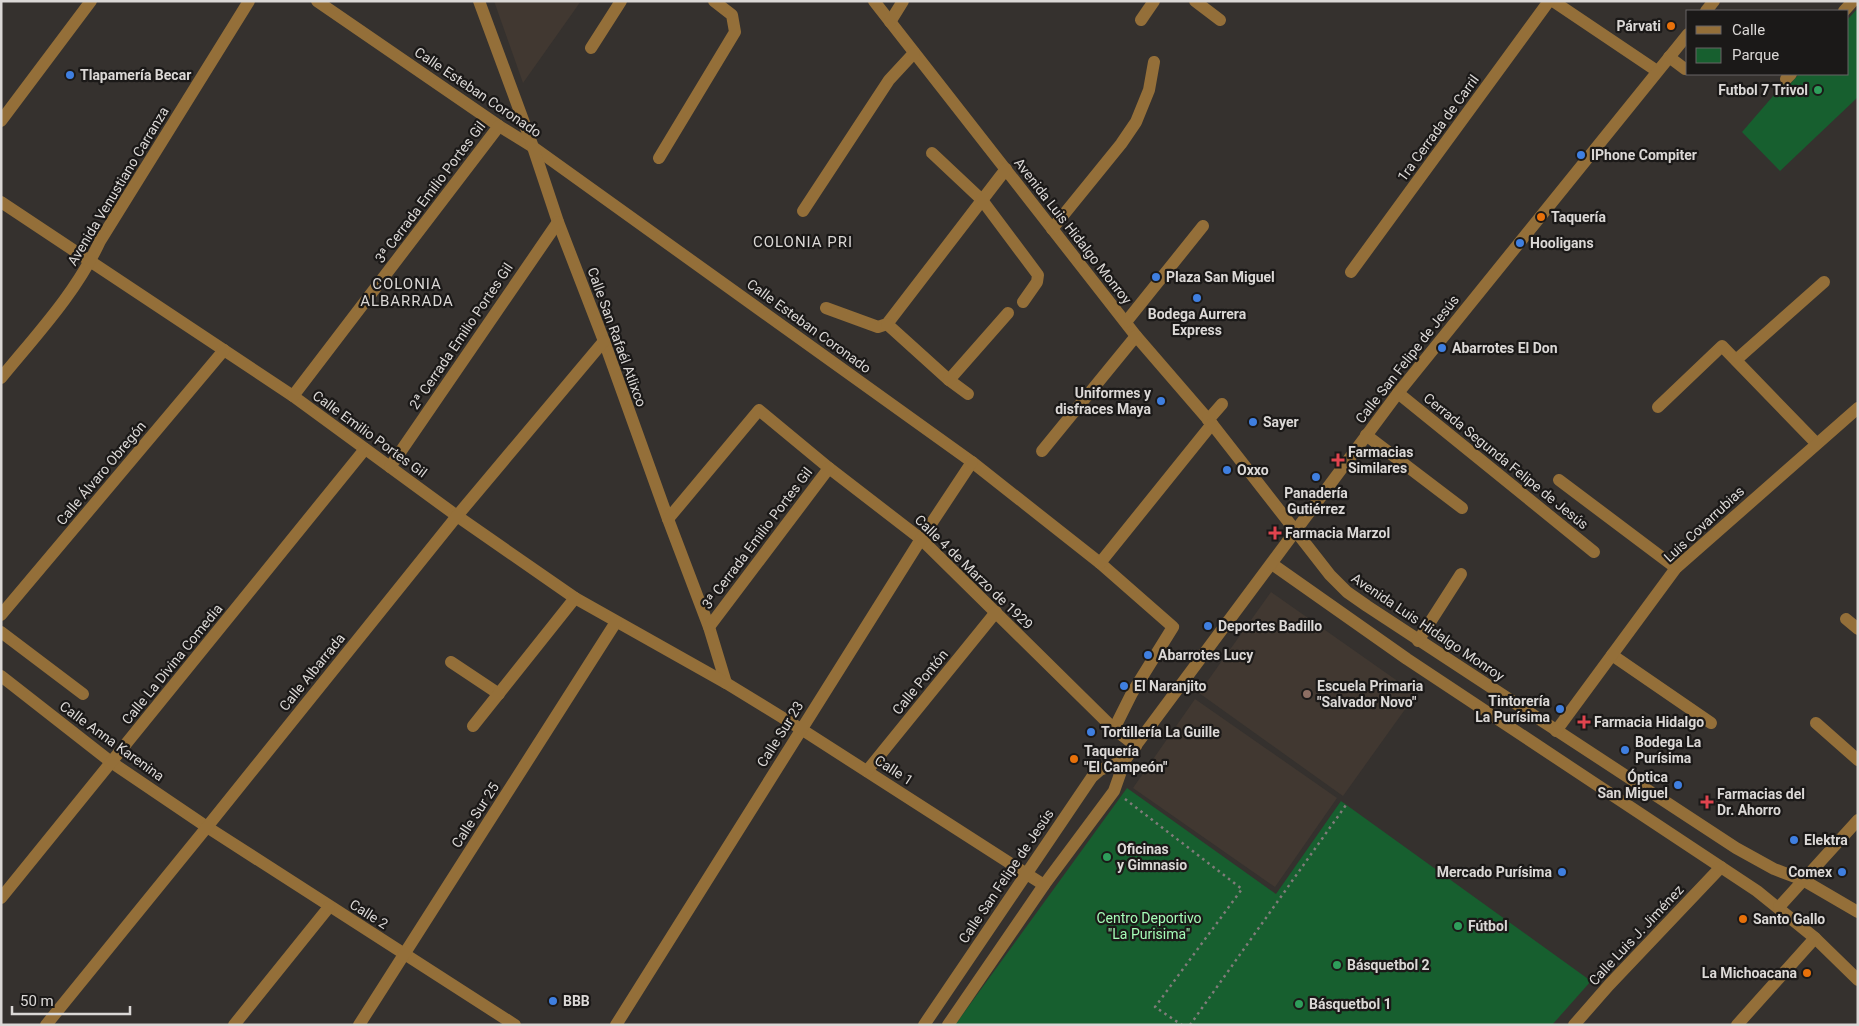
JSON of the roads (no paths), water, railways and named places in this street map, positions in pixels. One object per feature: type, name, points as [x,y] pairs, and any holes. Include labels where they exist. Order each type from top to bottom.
[{"type":"street","points":[[1,121],[91,1]]},
{"type":"street","name":"Avenida Venustiano Carranza","points":[[1,378],[75,288],[100,241],[249,1]]},
{"type":"street","name":"Calle Esteban Coronado","points":[[317,1],[499,126],[533,147],[972,462],[1100,562],[1173,627],[1132,693],[1114,729]]},
{"type":"street","name":"Calle San Rafaél Atlixco","points":[[479,1],[533,147],[558,222],[604,340],[708,626],[726,683]]},
{"type":"street","points":[[592,48],[621,1]]},
{"type":"street","points":[[659,158],[734,32],[732,14],[714,1]]},
{"type":"street","name":"Avenida Luis Hidalgo Monroy","points":[[874,1],[1136,336],[1210,422],[1330,575],[1347,592],[1418,641],[1736,848],[1774,869],[1803,880],[1858,912]]},
{"type":"street","points":[[890,22],[902,1]]},
{"type":"street","points":[[1141,20],[1154,1]]},
{"type":"street","points":[[1195,1],[1220,20]]},
{"type":"street","name":"1ra Cerrada de Carril","points":[[1351,272],[1548,1]]},
{"type":"street","points":[[1552,1],[1657,72]]},
{"type":"street","name":"Calle San Felipe de Jesús","points":[[948,1025],[1044,885],[1114,791],[1125,760],[1296,532],[1366,435],[1686,36]]},
{"type":"street","points":[[803,211],[889,80],[914,52]]},
{"type":"street","points":[[1669,57],[1685,69]]},
{"type":"street","points":[[1052,228],[1121,144],[1136,122],[1149,90],[1154,62]]},
{"type":"street","name":"3ª Cerrada Emilio Portes Gil","points":[[293,396],[499,126]]},
{"type":"street","points":[[932,153],[982,200],[1038,275],[1037,282],[1023,302]]},
{"type":"street","points":[[826,308],[878,326],[887,324],[1006,169]]},
{"type":"street","name":"Calle Emilio Portes Gil","points":[[1,202],[293,396],[457,516],[576,598],[726,683]]},
{"type":"street","name":"2ª Cerrada Emilio Portes Gil","points":[[390,467],[558,222]]},
{"type":"street","points":[[1126,322],[1203,226]]},
{"type":"street","points":[[1736,360],[1824,282]]},
{"type":"street","points":[[949,380],[1008,313]]},
{"type":"street","points":[[887,324],[949,380],[968,394]]},
{"type":"street","points":[[1042,451],[1136,336]]},
{"type":"street","name":"Calle Albarrada","points":[[46,1025],[207,828],[457,516],[604,340]]},
{"type":"street","points":[[1658,407],[1722,346],[1816,443]]},
{"type":"street","name":"Calle Álvaro Obregón","points":[[1,615],[224,350]]},
{"type":"street","name":"Cerrada Segunda Felipe de Jesús","points":[[1398,393],[1594,552]]},
{"type":"street","points":[[1100,562],[1210,422],[1222,404]]},
{"type":"street","name":"Luis Covarrubias","points":[[1556,731],[1676,568],[1858,408]]},
{"type":"street","name":"Calle 4 de Marzo de 1929","points":[[668,519],[759,410],[829,468],[921,539],[1114,729],[1136,746]]},
{"type":"street","points":[[1366,435],[1462,508]]},
{"type":"street","name":"Calle La Divina Comedia","points":[[1,898],[365,449]]},
{"type":"street","name":"Calle Sur 23","points":[[616,1025],[921,539],[972,462]]},
{"type":"street","name":"3ª Cerrada Emilio Portes Gil","points":[[708,626],[829,468]]},
{"type":"street","points":[[1559,480],[1676,568]]},
{"type":"street","points":[[1272,564],[1407,659],[1758,891],[1815,938],[1858,980]]},
{"type":"street","points":[[1418,641],[1462,574]]},
{"type":"street","points":[[473,726],[576,598]]},
{"type":"street","name":"Calle Pontón","points":[[867,771],[996,612]]},
{"type":"street","points":[[1846,619],[1858,629]]},
{"type":"street","name":"Calle Sur 25","points":[[359,1025],[616,622]]},
{"type":"street","points":[[1,632],[83,694]]},
{"type":"street","points":[[1612,655],[1711,723]]},
{"type":"street","points":[[451,662],[498,694]]},
{"type":"street","name":"Calle Anna Karenina","points":[[1,676],[112,762],[207,828]]},
{"type":"street","name":"Calle 1","points":[[726,683],[1044,885]]},
{"type":"street","points":[[1816,723],[1858,760]]},
{"type":"street","name":"Calle San Felipe de Jesús","points":[[924,1025],[1092,776],[1100,770],[1125,760]]},
{"type":"street","points":[[1779,907],[1858,820]]},
{"type":"street","name":"Calle 2","points":[[207,828],[515,1025]]},
{"type":"street","name":"Calle Luis J. Jiménez","points":[[1574,1025],[1721,867]]},
{"type":"street","points":[[234,1025],[329,907]]},
{"type":"street","points":[[1737,1025],[1815,938]]},
{"type":"place","name":"Párvati","points":[[1671,26]]},
{"type":"place","name":"Tlapamería Becar","points":[[70,75]]},
{"type":"place","name":"Futbol 7 Trivol","points":[[1818,90]]},
{"type":"place","name":"IPhone Compiter","points":[[1581,155]]},
{"type":"place","name":"Taquería","points":[[1541,217]]},
{"type":"place","name":"Hooligans","points":[[1520,243]]},
{"type":"place","name":"Plaza San Miguel","points":[[1156,277]]},
{"type":"place","name":"Bodega Aurrera Express","points":[[1197,298]]},
{"type":"place","name":"Abarrotes El Don","points":[[1442,348]]},
{"type":"place","name":"Uniformes y disfraces Maya","points":[[1161,401]]},
{"type":"place","name":"Sayer","points":[[1253,422]]},
{"type":"place","name":"Farmacias Similares","points":[[1338,460]]},
{"type":"place","name":"Oxxo","points":[[1227,470]]},
{"type":"place","name":"Panadería Gutiérrez","points":[[1316,477]]},
{"type":"place","name":"Farmacia Marzol","points":[[1275,533]]},
{"type":"place","name":"Deportes Badillo","points":[[1208,626]]},
{"type":"place","name":"Abarrotes Lucy","points":[[1148,655]]},
{"type":"place","name":"El Naranjito","points":[[1124,686]]},
{"type":"place","name":"Escuela Primaria \"Salvador Novo\"","points":[[1307,694]]},
{"type":"place","name":"Tintorería La Purísima","points":[[1560,709]]},
{"type":"place","name":"Farmacia Hidalgo","points":[[1584,722]]},
{"type":"place","name":"Tortillería La Guille","points":[[1091,732]]},
{"type":"place","name":"Bodega La Purísima","points":[[1625,750]]},
{"type":"place","name":"Taquería \"El Campeón\"","points":[[1074,759]]},
{"type":"place","name":"Óptica San Miguel","points":[[1678,785]]},
{"type":"place","name":"Farmacias del Dr. Ahorro","points":[[1707,802]]},
{"type":"place","name":"Elektra","points":[[1794,840]]},
{"type":"place","name":"Oficinas y Gimnasio","points":[[1107,857]]},
{"type":"place","name":"Mercado Purísima","points":[[1562,872]]},
{"type":"place","name":"Comex","points":[[1842,872]]},
{"type":"place","name":"Santo Gallo","points":[[1743,919]]},
{"type":"place","name":"Fútbol","points":[[1458,926]]},
{"type":"place","name":"Básquetbol 2","points":[[1337,965]]},
{"type":"place","name":"La Michoacana","points":[[1807,973]]},
{"type":"place","name":"BBB","points":[[553,1001]]},
{"type":"place","name":"Básquetbol 1","points":[[1299,1004]]},
{"type":"district","name":"COLONIA PRI","points":[[803,242]]},
{"type":"district","name":"COLONIA ALBARRADA","points":[[407,292]]},
{"type":"park label","name":"Centro Deportivo \"La Purisima\"","points":[[1149,926]]}]
